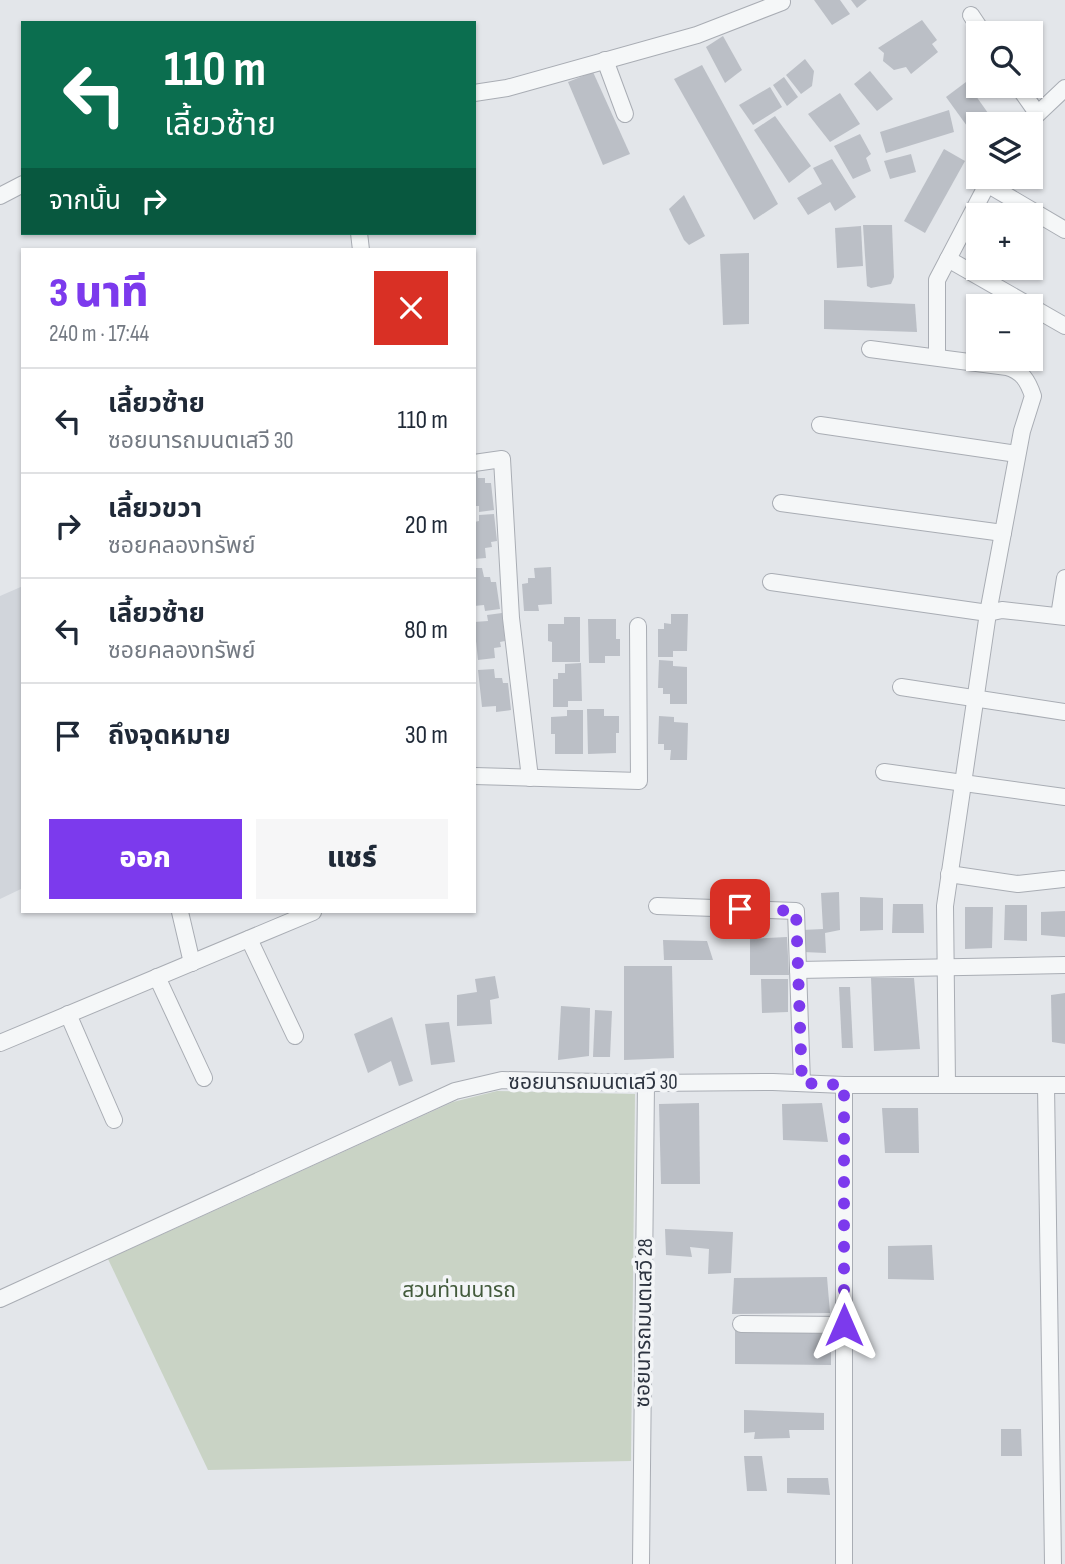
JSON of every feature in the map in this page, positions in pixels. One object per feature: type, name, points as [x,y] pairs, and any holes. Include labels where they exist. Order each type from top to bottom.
[{"type":"street","points":[[476,93],[507,88],[697,35],[782,2],[781,0]]},
{"type":"street","points":[[971,15],[975,21]]},
{"type":"street","points":[[605,60],[625,114]]},
{"type":"street","points":[[1039,112],[1065,88]]},
{"type":"street","points":[[0,196],[21,185]]},
{"type":"street","points":[[937,357],[937,280],[985,189]]},
{"type":"street","points":[[1001,189],[1065,230]]},
{"type":"street","points":[[948,259],[1065,326]]},
{"type":"street","points":[[870,349],[1007,366],[1024,376],[1033,396],[1017,454],[988,613],[945,906],[947,1084]]},
{"type":"street","points":[[820,425],[1017,454]]},
{"type":"street","points":[[476,463],[502,459],[511,618],[530,778]]},
{"type":"street","points":[[781,503],[1003,533]]},
{"type":"street","points":[[771,582],[988,613],[1002,610],[1062,617],[1065,578]]},
{"type":"street","points":[[476,776],[639,781],[638,626]]},
{"type":"street","points":[[901,687],[1065,712]]},
{"type":"street","points":[[884,772],[1065,797]]},
{"type":"street","points":[[950,874],[1018,884],[1063,879]]},
{"type":"street","points":[[657,906],[796,911],[802,1083]]},
{"type":"street","points":[[180,913],[192,963]]},
{"type":"street","points":[[0,1043],[311,913]]},
{"type":"street","points":[[249,939],[295,1036]]},
{"type":"street","points":[[798,970],[1065,965]]},
{"type":"street","points":[[157,977],[204,1078]]},
{"type":"street","points":[[68,1014],[114,1120]]},
{"type":"street","name":"ซอยนารถมนตเสวี 30","points":[[0,1299],[455,1091],[502,1080],[1065,1085]]},
{"type":"street","name":"ซอยนารถมนตเสวี 28","points":[[641,1564],[646,1083]]},
{"type":"street","points":[[1046,1084],[1053,1564]]},
{"type":"street","points":[[844,1085],[844,1564]]},
{"type":"street","points":[[741,1324],[844,1325]]},
{"type":"shaded area","points":[[21,587],[21,889],[0,899],[0,596]]},
{"type":"green space","name":"สวนท่านนารถ","points":[[497,1091],[635,1094],[631,1461],[208,1470],[108,1259],[453,1102]]},
{"type":"building","points":[[814,0],[840,0],[850,14],[832,25]]},
{"type":"building","points":[[851,0],[867,0],[857,8]]},
{"type":"building","points":[[922,20],[937,40],[932,44],[938,52],[911,74],[906,67],[894,70],[883,61],[884,53],[878,48]]},
{"type":"building","points":[[723,36],[742,70],[725,83],[706,47]]},
{"type":"building","points":[[805,59],[814,71],[812,86],[801,94],[786,75]]},
{"type":"building","points":[[702,65],[778,204],[754,220],[674,79]]},
{"type":"building","points":[[870,71],[893,99],[877,111],[854,84]]},
{"type":"building","points":[[593,72],[630,154],[603,165],[568,82]]},
{"type":"building","points":[[784,77],[798,97],[787,106],[773,85]]},
{"type":"building","points":[[966,82],[966,98],[977,98],[987,112],[966,112],[966,125],[946,97]]},
{"type":"building","points":[[770,87],[782,107],[753,125],[739,105]]},
{"type":"building","points":[[840,93],[860,124],[830,142],[808,114]]},
{"type":"building","points":[[949,110],[954,132],[886,153],[880,132]]},
{"type":"building","points":[[775,116],[811,166],[789,183],[754,130]]},
{"type":"building","points":[[860,134],[871,154],[866,158],[871,171],[853,179],[834,146]]},
{"type":"building","points":[[944,149],[965,161],[925,233],[904,221]]},
{"type":"building","points":[[911,154],[916,172],[890,179],[884,161]]},
{"type":"building","points":[[832,159],[856,197],[835,211],[830,202],[808,215],[797,198],[822,184],[813,168]]},
{"type":"building","points":[[684,195],[705,236],[689,245],[669,209]]},
{"type":"building","points":[[863,225],[892,225],[894,277],[891,284],[871,288],[867,286]]},
{"type":"building","points":[[861,226],[863,266],[837,268],[835,228]]},
{"type":"building","points":[[749,253],[749,324],[723,325],[720,254]]},
{"type":"building","points":[[824,300],[915,304],[917,332],[824,329]]},
{"type":"building","points":[[476,469],[478,478],[485,478],[485,483],[491,483],[494,510],[479,512],[479,506],[476,506]]},
{"type":"building","points":[[494,514],[497,541],[491,542],[492,547],[485,548],[486,558],[476,559],[476,522],[479,521],[479,515]]},
{"type":"building","points":[[551,567],[552,604],[538,605],[539,611],[524,611],[522,584],[528,583],[528,578],[535,578],[534,568]]},
{"type":"building","points":[[476,568],[482,568],[484,577],[490,577],[491,582],[496,582],[500,609],[485,611],[484,605],[476,606]]},
{"type":"building","points":[[502,613],[505,641],[500,642],[501,647],[494,648],[495,658],[478,660],[476,622],[488,621],[487,615]]},
{"type":"building","points":[[671,614],[688,614],[687,651],[673,651],[673,657],[658,657],[658,629],[664,629],[664,623],[671,624]]},
{"type":"building","points":[[564,617],[580,617],[580,662],[552,662],[548,624],[564,624]]},
{"type":"building","points":[[588,619],[616,619],[616,639],[620,639],[620,656],[605,656],[605,663],[589,663]]},
{"type":"building","points":[[659,660],[673,661],[673,666],[687,667],[687,704],[670,704],[670,694],[663,694],[663,688],[658,688]]},
{"type":"building","points":[[581,663],[582,701],[568,701],[568,707],[553,707],[553,679],[558,679],[558,673],[565,673],[565,664]]},
{"type":"building","points":[[494,669],[495,678],[502,678],[503,683],[508,683],[511,710],[496,712],[496,706],[482,707],[478,670]]},
{"type":"building","points":[[587,709],[604,709],[604,716],[619,716],[616,753],[588,754]]},
{"type":"building","points":[[567,710],[583,710],[583,754],[555,754],[555,734],[551,734],[551,717],[567,716]]},
{"type":"building","points":[[659,716],[674,717],[674,722],[688,723],[687,760],[670,760],[671,750],[664,750],[664,744],[658,744]]},
{"type":"building","points":[[839,892],[840,930],[825,933],[826,953],[803,952],[802,930],[823,929],[821,893]]},
{"type":"building","points":[[860,897],[883,898],[883,930],[860,931]]},
{"type":"building","points":[[893,904],[923,904],[924,933],[892,933]]},
{"type":"building","points":[[1005,905],[1027,905],[1027,941],[1004,940]]},
{"type":"building","points":[[965,907],[993,907],[992,948],[965,949]]},
{"type":"building","points":[[1065,911],[1065,937],[1041,935],[1041,912]]},
{"type":"building","points":[[787,937],[789,975],[750,975],[750,939]]},
{"type":"building","points":[[663,940],[707,941],[713,960],[664,960]]},
{"type":"building","points":[[624,966],[672,966],[674,1058],[624,1060]]},
{"type":"building","points":[[495,976],[499,998],[490,1000],[492,1024],[457,1026],[457,995],[477,992],[475,979]]},
{"type":"building","points":[[871,978],[914,978],[920,1049],[874,1051]]},
{"type":"building","points":[[761,979],[788,979],[788,1012],[762,1013]]},
{"type":"building","points":[[839,987],[850,987],[853,1048],[842,1048]]},
{"type":"building","points":[[1065,993],[1065,1044],[1052,1042],[1051,995]]},
{"type":"building","points":[[561,1006],[590,1008],[589,1056],[558,1060]]},
{"type":"building","points":[[595,1010],[612,1011],[610,1057],[593,1057]]},
{"type":"building","points":[[392,1017],[413,1081],[399,1086],[391,1061],[368,1073],[354,1034]]},
{"type":"building","points":[[449,1022],[455,1062],[431,1065],[425,1024]]},
{"type":"building","points":[[699,1103],[700,1184],[661,1184],[659,1104]]},
{"type":"building","points":[[822,1103],[828,1142],[783,1140],[782,1104]]},
{"type":"building","points":[[882,1108],[918,1108],[919,1153],[885,1153]]},
{"type":"building","points":[[665,1229],[733,1232],[731,1273],[708,1274],[709,1249],[690,1247],[692,1257],[666,1255]]},
{"type":"building","points":[[932,1245],[934,1280],[888,1279],[888,1246]]},
{"type":"building","points":[[827,1277],[830,1313],[732,1314],[734,1278]]},
{"type":"building","points":[[735,1329],[831,1334],[831,1365],[735,1364]]},
{"type":"building","points":[[744,1410],[824,1413],[824,1430],[789,1430],[790,1438],[754,1439],[755,1432],[744,1433]]},
{"type":"building","points":[[1001,1429],[1021,1429],[1022,1456],[1001,1456]]},
{"type":"building","points":[[744,1456],[762,1456],[767,1491],[747,1491]]},
{"type":"building","points":[[787,1478],[828,1478],[830,1495],[787,1493]]},
{"type":"route","points":[[740,909],[796,911],[802,1083],[844,1085],[844,1325]]}]
